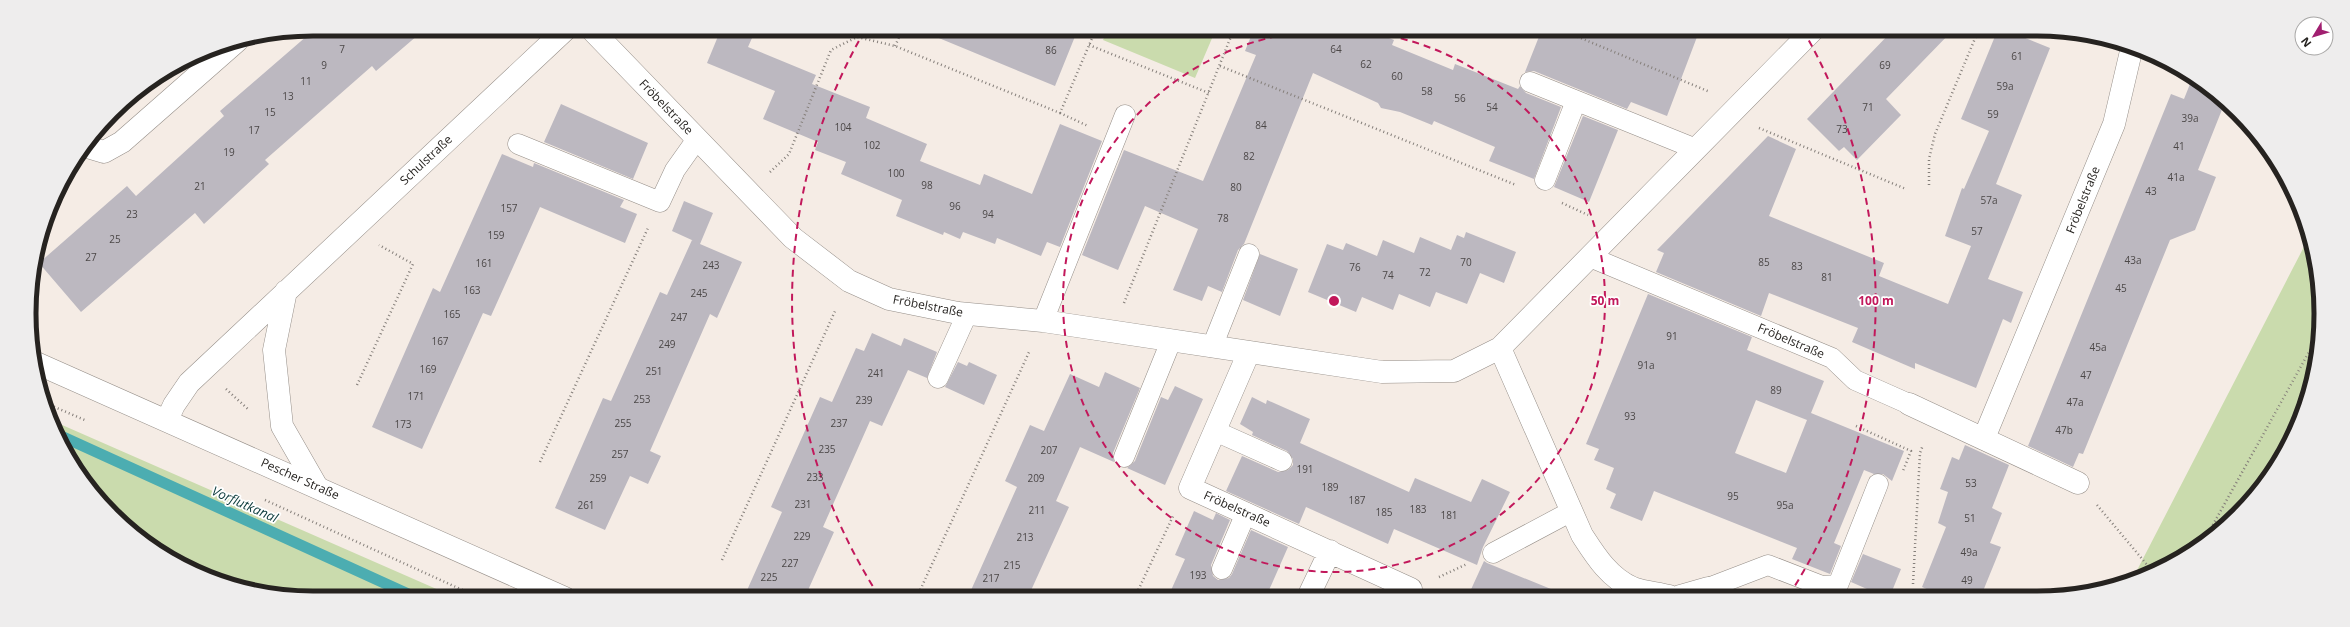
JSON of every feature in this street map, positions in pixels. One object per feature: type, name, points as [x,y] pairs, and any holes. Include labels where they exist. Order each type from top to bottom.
[{"type":"street","name":"Schulstraße","points":[[167,420],[174,405],[185,388],[204,368],[559,36]]},
{"type":"street","name":"Fröbelstraße","points":[[598,36],[793,238],[849,281],[889,299],[967,314],[1043,321],[1390,372],[1454,370],[1500,348],[1807,36]]},
{"type":"street","points":[[91,148],[104,152],[122,142],[227,50]]},
{"type":"street","name":"Fröbelstraße","points":[[1984,438],[2114,124],[2130,52]]},
{"type":"street","points":[[286,291],[274,350],[282,426],[317,487]]},
{"type":"street","points":[[1500,348],[1582,535],[1600,561],[1613,575],[1632,588],[1646,591]]},
{"type":"street","name":"Fröbelstraße","points":[[1249,352],[1190,488],[1330,552],[1405,591]]},
{"type":"street","name":"Pescher Straße","points":[[40,365],[549,591]]},
{"type":"street","name":"Fröbelstraße","points":[[1909,404],[2078,483]]},
{"type":"street","points":[[1311,591],[1330,552]]},
{"type":"street","points":[[1698,591],[1708,588]]},
{"type":"lane","points":[[1530,82],[1696,150]]},
{"type":"lane","points":[[1545,180],[1576,101]]},
{"type":"lane","points":[[1043,321],[1125,115]]},
{"type":"lane","points":[[518,144],[660,202],[675,170],[697,139]]},
{"type":"lane","points":[[1212,347],[1249,254]]},
{"type":"lane","name":"Fröbelstraße","points":[[1590,257],[1832,358],[1855,380],[1909,404]]},
{"type":"lane","points":[[938,378],[967,314]]},
{"type":"lane","points":[[1124,457],[1171,341]]},
{"type":"lane","points":[[1215,431],[1282,461]]},
{"type":"lane","points":[[1708,588],[1768,565],[1822,586],[1838,585],[1878,484]]},
{"type":"lane","points":[[1493,552],[1572,511]]},
{"type":"lane","points":[[1222,569],[1246,513]]},
{"type":"path","points":[[895,46],[900,36]]},
{"type":"path","points":[[749,192],[789,154],[831,50],[857,37],[895,46],[1060,113],[1092,36]]},
{"type":"path","points":[[1113,332],[1231,36]]},
{"type":"path","points":[[1574,36],[1906,189]]},
{"type":"path","points":[[1929,185],[1929,159],[1935,134],[1975,36]]},
{"type":"path","points":[[1088,45],[1209,93]]},
{"type":"path","points":[[1220,66],[1524,188]]},
{"type":"path","points":[[540,462],[660,202]]},
{"type":"path","points":[[1561,202],[1616,230]]},
{"type":"path","points":[[352,229],[412,264],[357,385]]},
{"type":"path","points":[[722,560],[849,281]]},
{"type":"path","points":[[920,591],[1043,321]]},
{"type":"path","points":[[2210,529],[2312,346]]},
{"type":"path","points":[[204,368],[253,414]]},
{"type":"path","points":[[1913,584],[1920,453],[1932,414]]},
{"type":"path","points":[[2078,483],[2149,567]]},
{"type":"path","points":[[1138,591],[1177,506],[1190,488]]},
{"type":"path","points":[[258,497],[465,591]]},
{"type":"path","points":[[1413,591],[1493,552]]},
{"type":"green space","points":[[1105,36],[1213,36],[1195,78],[1103,40]]},
{"type":"green space","points":[[2305,244],[2312,277],[2314,314],[2312,350],[2305,385],[2299,403],[2293,420],[2277,452],[2257,482],[2233,510],[2205,534],[2175,554],[2136,573]]},
{"type":"green space","points":[[59,424],[441,591],[314,591],[277,589],[242,582],[207,570],[159,544],[117,510],[83,468]]},
{"type":"building","points":[[306,36],[417,36],[376,71],[372,66],[265,160],[269,164],[204,224],[195,213],[81,312],[40,264],[41,262],[127,186],[136,196],[224,116],[220,111]]},
{"type":"building","points":[[718,36],[753,36],[748,47],[816,75],[812,84],[870,107],[866,118],[927,144],[920,161],[980,185],[984,174],[1032,194],[1060,124],[1102,141],[1060,247],[1047,242],[1041,256],[997,238],[995,244],[963,232],[960,239],[944,232],[943,235],[896,216],[902,200],[841,174],[846,162],[815,150],[818,142],[763,119],[775,91],[707,63]]},
{"type":"building","points":[[934,36],[1075,36],[1055,86]]},
{"type":"building","points":[[1251,36],[1384,36],[1394,40],[1392,45],[1453,70],[1455,64],[1518,89],[1520,86],[1526,93],[1561,107],[1534,179],[1489,161],[1495,147],[1434,121],[1432,125],[1400,112],[1381,108],[1378,103],[1313,73],[1244,244],[1238,250],[1222,292],[1208,286],[1202,301],[1173,290],[1198,229],[1145,206],[1118,270],[1082,255],[1124,150],[1203,181],[1256,55],[1245,51]]},
{"type":"building","points":[[1539,36],[1697,36],[1667,116],[1631,102],[1627,109],[1534,71],[1525,72]]},
{"type":"building","points":[[1887,36],[1947,36],[1886,99],[1901,115],[1857,160],[1844,147],[1839,151],[1807,119]]},
{"type":"building","points":[[1995,36],[2020,36],[2050,48],[1996,184],[2022,195],[1988,279],[2023,292],[2011,323],[2003,319],[1976,388],[1915,363],[1915,369],[1852,342],[1858,328],[1769,293],[1761,316],[1656,272],[1664,253],[1657,250],[1768,136],[1796,149],[1769,216],[1884,263],[1879,276],[1948,304],[1971,246],[1945,236],[1962,188],[1964,189],[1989,131],[1961,119]]},
{"type":"building","points":[[2190,84],[2205,93],[2223,108],[2198,170],[2216,177],[2195,230],[2170,240],[2083,454],[2079,453],[2073,467],[2028,446],[2171,94],[2184,99]]},
{"type":"building","points":[[561,104],[648,143],[633,179],[544,142]]},
{"type":"building","points":[[1583,116],[1618,130],[1589,202],[1554,187]]},
{"type":"building","points":[[502,154],[533,167],[534,163],[624,200],[620,207],[637,214],[625,243],[540,207],[491,316],[483,313],[422,449],[372,427],[433,288],[440,292]]},
{"type":"building","points":[[684,201],[713,213],[700,244],[742,262],[717,318],[710,314],[650,451],[661,456],[648,484],[630,476],[605,530],[555,508],[603,398],[611,401],[660,292],[667,295],[692,240],[672,231]]},
{"type":"building","points":[[1466,232],[1516,252],[1504,283],[1480,273],[1467,304],[1436,292],[1430,307],[1399,294],[1393,310],[1362,297],[1356,312],[1308,292],[1327,244],[1343,250],[1346,243],[1377,256],[1383,240],[1414,253],[1420,237],[1451,250],[1457,235],[1464,238]]},
{"type":"building","points":[[1260,254],[1298,269],[1280,316],[1243,300]]},
{"type":"building","points":[[1648,294],[1752,337],[1747,350],[1824,381],[1811,413],[1904,451],[1892,481],[1883,474],[1874,474],[1864,470],[1834,543],[1841,546],[1830,574],[1792,559],[1797,548],[1654,491],[1642,521],[1610,508],[1616,494],[1606,489],[1614,468],[1594,460],[1599,449],[1586,444]],"holes":[[[1756,400],[1807,420],[1786,473],[1735,453]]]},
{"type":"building","points":[[872,333],[901,346],[904,338],[937,352],[927,378],[908,370],[882,426],[870,421],[823,527],[834,532],[808,591],[747,591],[782,512],[771,507],[820,397],[832,402],[856,348],[864,351]]},
{"type":"building","points":[[958,362],[967,366],[969,362],[997,375],[984,405],[945,387]]},
{"type":"building","points":[[1105,372],[1140,388],[1113,453],[1114,462],[1080,447],[1056,501],[1069,507],[1031,591],[971,591],[1017,487],[1005,481],[1030,425],[1044,431],[1070,374],[1099,387]]},
{"type":"building","points":[[1175,386],[1203,399],[1165,485],[1127,468],[1135,461],[1161,397],[1168,400]]},
{"type":"building","points":[[1252,397],[1266,404],[1267,400],[1310,419],[1300,443],[1409,492],[1415,478],[1471,502],[1482,479],[1510,492],[1483,547],[1477,565],[1394,529],[1388,544],[1306,507],[1299,524],[1226,491],[1242,456],[1278,472],[1288,470],[1293,465],[1293,459],[1287,451],[1252,435],[1253,432],[1240,424]]},
{"type":"building","points":[[1965,445],[2009,465],[1992,508],[2002,513],[1990,543],[2001,547],[1983,591],[1931,591],[1922,587],[1946,527],[1938,523],[1948,492],[1940,489],[1952,457],[1959,460]]},
{"type":"building","points":[[1194,511],[1213,520],[1216,513],[1230,520],[1211,565],[1213,576],[1218,580],[1229,578],[1232,574],[1251,530],[1288,547],[1269,591],[1171,591],[1185,559],[1175,555]]},
{"type":"building","points":[[1863,554],[1901,569],[1892,591],[1872,591],[1851,582]]},
{"type":"building","points":[[1484,561],[1556,591],[1470,591]]},
{"type":"waterway","name":"Vorflutkanal","points":[[66,438],[402,591]]}]
